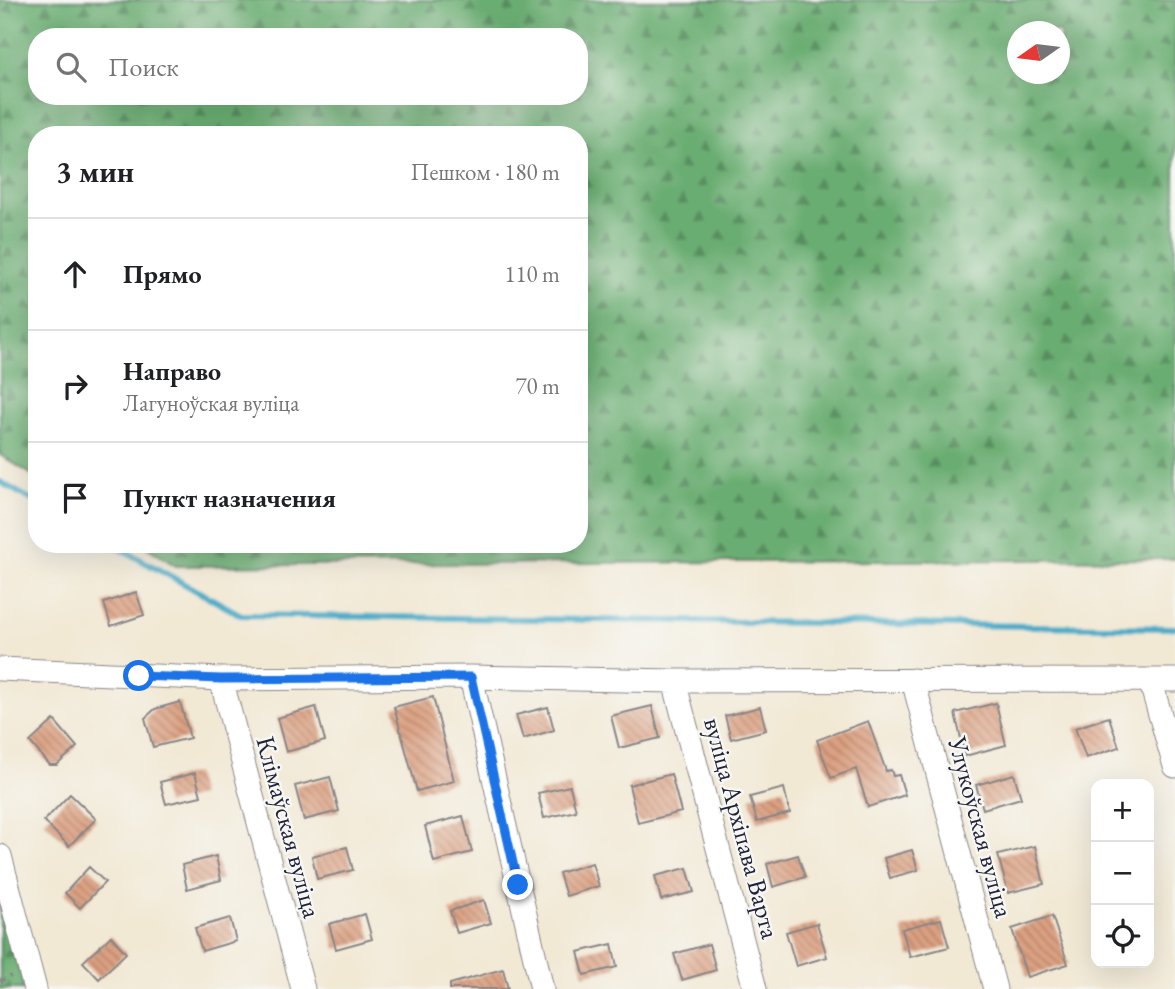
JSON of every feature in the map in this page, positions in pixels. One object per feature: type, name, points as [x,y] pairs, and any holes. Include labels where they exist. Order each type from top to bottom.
[{"type":"street","points":[[0,669],[221,679],[471,677],[674,681],[1175,680]]},
{"type":"street","points":[[471,677],[542,989]]},
{"type":"street","name":"Клімаўская вуліца","points":[[221,679],[303,989]]},
{"type":"street","name":"Улукоўская вуліца","points":[[913,680],[995,989]]},
{"type":"street","points":[[1150,680],[1175,766]]},
{"type":"street","name":"вуліца Архіпава Варта","points":[[674,681],[755,989]]},
{"type":"street","points":[[0,856],[35,989]]},
{"type":"green space","points":[[0,0],[1175,0],[1175,559],[176,566],[156,553],[588,553],[588,126],[28,126],[28,472],[0,455]]},
{"type":"green space","points":[[0,898],[24,989],[0,989]]},
{"type":"building","points":[[136,592],[144,615],[111,626],[104,603]]},
{"type":"building","points":[[433,697],[454,781],[417,791],[394,707]]},
{"type":"building","points":[[180,702],[190,738],[153,747],[145,718],[155,709]]},
{"type":"building","points":[[996,703],[1006,745],[965,756],[955,713]]},
{"type":"building","points":[[652,706],[660,738],[619,748],[611,716]]},
{"type":"building","points":[[316,707],[325,741],[286,752],[277,718]]},
{"type":"building","points":[[548,707],[554,730],[523,739],[516,715]]},
{"type":"building","points":[[760,707],[766,730],[731,739],[725,716]]},
{"type":"building","points":[[1109,717],[1119,747],[1086,758],[1075,728]]},
{"type":"building","points":[[54,720],[77,747],[57,765],[50,765],[30,742]]},
{"type":"building","points":[[868,721],[886,771],[891,770],[893,776],[899,775],[905,795],[868,807],[856,769],[831,778],[817,740]]},
{"type":"building","points":[[195,773],[201,796],[166,804],[160,782]]},
{"type":"building","points":[[671,774],[681,812],[638,823],[629,785]]},
{"type":"building","points":[[1014,774],[1021,798],[983,809],[976,785]]},
{"type":"building","points":[[330,777],[339,811],[304,820],[295,786]]},
{"type":"building","points":[[570,786],[576,811],[544,818],[538,793]]},
{"type":"building","points":[[784,788],[790,813],[757,822],[750,797]]},
{"type":"building","points":[[70,794],[96,819],[69,846],[44,821]]},
{"type":"building","points":[[463,816],[472,852],[434,862],[425,826]]},
{"type":"building","points":[[1035,846],[1044,884],[1008,893],[998,855]]},
{"type":"building","points":[[347,847],[353,870],[317,879],[312,856]]},
{"type":"building","points":[[912,850],[918,870],[890,878],[884,858]]},
{"type":"building","points":[[798,855],[805,877],[773,887],[767,864]]},
{"type":"building","points":[[216,856],[221,880],[187,889],[182,865]]},
{"type":"building","points":[[592,863],[599,886],[566,896],[559,873]]},
{"type":"building","points":[[89,867],[105,882],[80,908],[65,893]]},
{"type":"building","points":[[687,868],[694,892],[661,900],[655,876]]},
{"type":"building","points":[[484,900],[491,923],[457,933],[450,911]]},
{"type":"building","points":[[365,914],[372,939],[336,949],[329,924]]},
{"type":"building","points":[[1052,916],[1068,964],[1027,977],[1012,929]]},
{"type":"building","points":[[230,918],[236,941],[202,951],[195,928]]},
{"type":"building","points":[[941,919],[949,947],[910,957],[902,929]]},
{"type":"building","points":[[817,923],[827,957],[796,966],[786,932]]},
{"type":"building","points":[[111,936],[126,953],[99,979],[83,962]]},
{"type":"building","points":[[612,944],[617,967],[584,975],[578,952]]},
{"type":"building","points":[[709,944],[716,970],[682,980],[674,954]]},
{"type":"building","points":[[503,969],[508,989],[450,989],[450,984]]},
{"type":"waterway","points":[[0,482],[28,498]]},
{"type":"waterway","points":[[128,553],[241,615],[1175,628]]},
{"type":"route","points":[[139,676],[221,679],[471,677],[518,885]]}]
